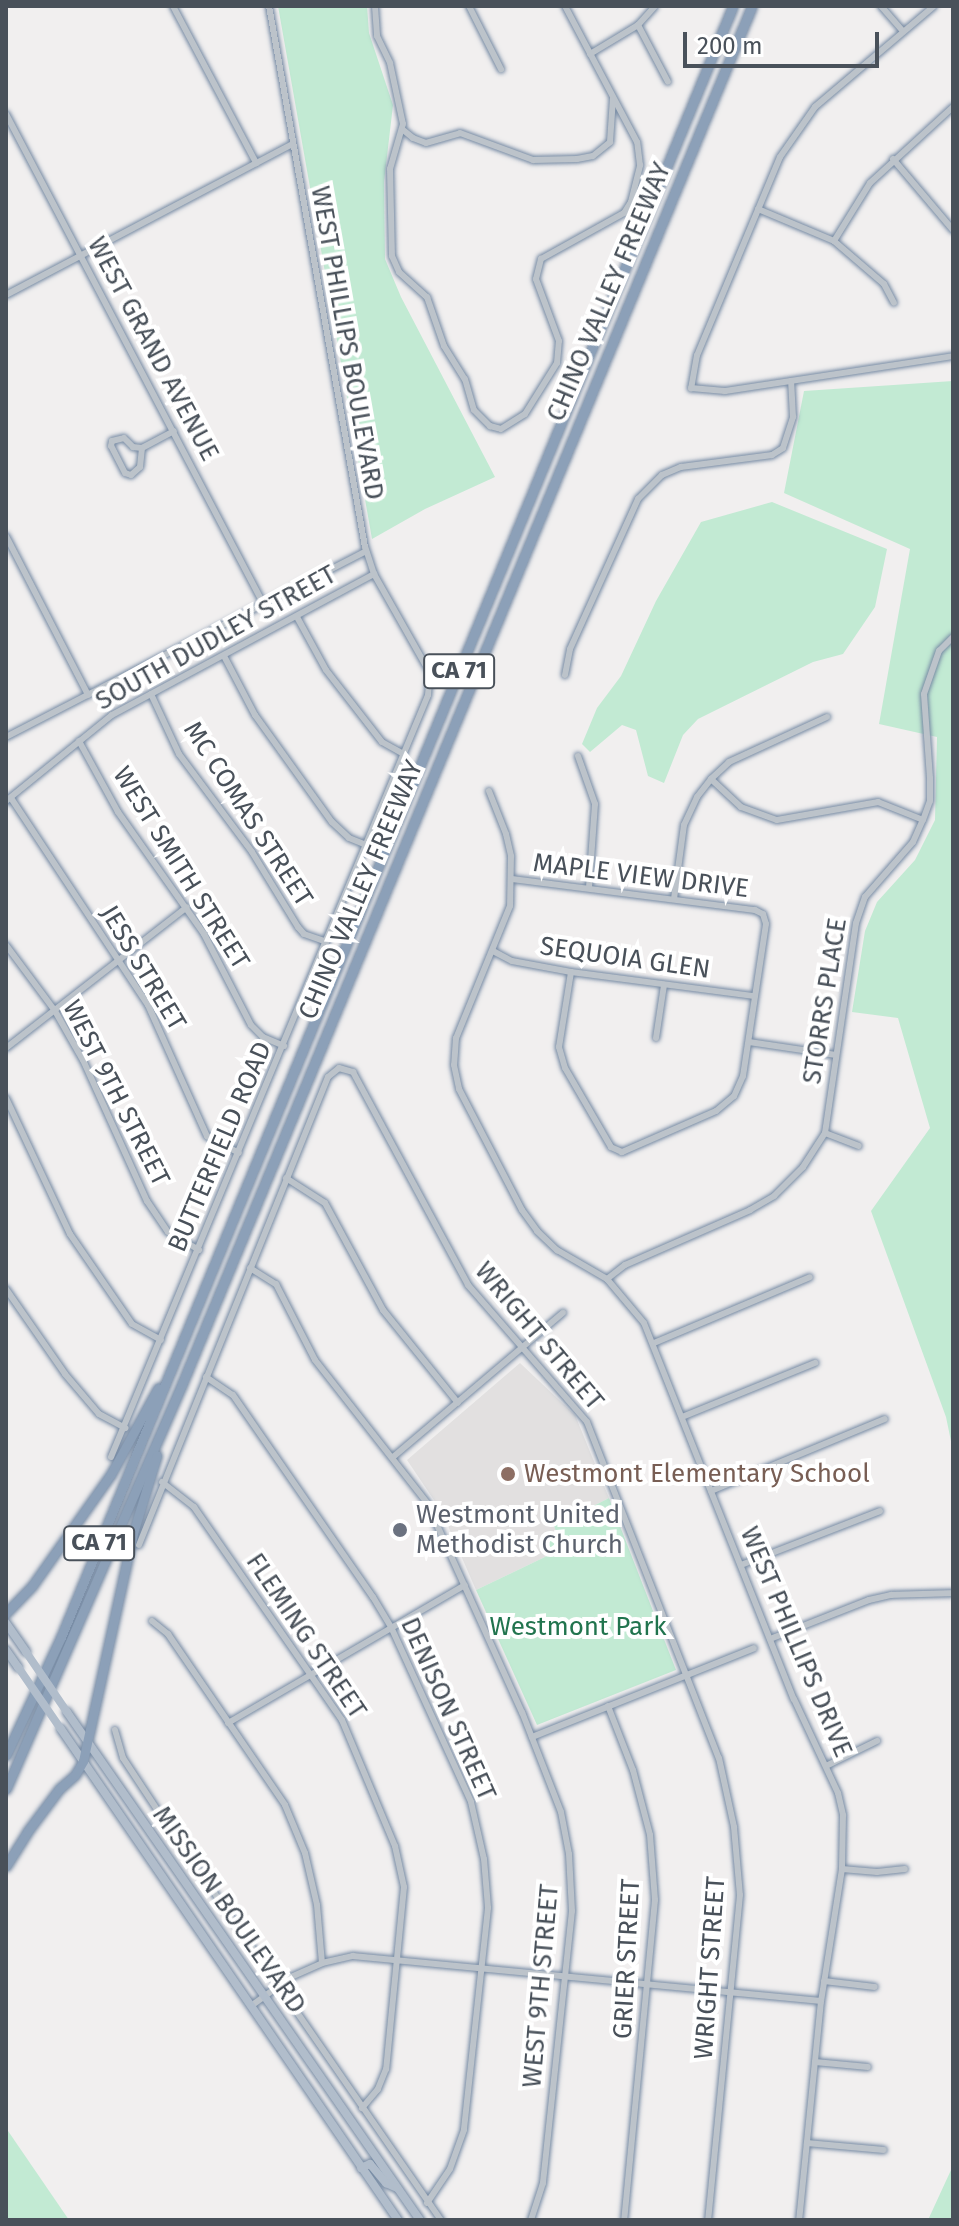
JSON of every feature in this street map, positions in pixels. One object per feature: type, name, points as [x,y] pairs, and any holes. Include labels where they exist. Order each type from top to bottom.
[{"type":"highway","name":"CHINO VALLEY FREEWAY","points":[[6,1755],[61,1637],[733,6]]},
{"type":"highway","name":"CHINO VALLEY FREEWAY","points":[[6,1789],[182,1384],[752,6]]},
{"type":"highway","points":[[6,1613],[32,1586],[111,1474],[185,1335]]},
{"type":"highway","points":[[6,1866],[27,1832],[83,1761],[134,1530],[182,1384]]},
{"type":"main road","name":"MISSION BOULEVARD","points":[[6,1623],[420,2220]]},
{"type":"main road","points":[[6,1650],[398,2220]]},
{"type":"main road","points":[[361,2168],[370,2164],[386,2183],[398,2188]]},
{"type":"street","points":[[173,6],[256,163]]},
{"type":"street","name":"WEST PHILLIPS BOULEVARD","points":[[269,6],[291,145],[366,551],[374,574],[430,673]]},
{"type":"street","points":[[375,6],[377,36],[396,88],[402,129],[390,169],[392,256],[399,272],[427,297],[444,346],[465,379],[474,410],[490,426],[501,429],[519,421],[557,363],[559,341],[536,279],[541,259],[624,213],[631,202],[641,155],[565,6]]},
{"type":"street","points":[[469,6],[501,69]]},
{"type":"street","points":[[590,54],[638,25],[655,6]]},
{"type":"street","points":[[881,6],[902,30]]},
{"type":"street","points":[[934,6],[902,30],[815,107],[780,157],[697,355],[691,388],[725,391],[953,356]]},
{"type":"street","points":[[638,25],[668,82]]},
{"type":"street","points":[[402,129],[426,143],[460,133],[533,160],[577,159],[593,156],[610,142],[614,120],[612,93]]},
{"type":"street","points":[[834,241],[870,183],[953,107]]},
{"type":"street","name":"WEST GRAND AVENUE","points":[[6,114],[263,603]]},
{"type":"street","points":[[6,295],[291,145]]},
{"type":"street","points":[[893,159],[953,230]]},
{"type":"street","points":[[758,209],[834,241],[871,270],[894,303]]},
{"type":"street","points":[[565,675],[570,649],[638,499],[662,475],[681,467],[772,455],[783,448],[793,417],[791,381]]},
{"type":"street","points":[[142,448],[140,467],[131,475],[125,473],[111,446],[112,441],[124,438],[133,447],[142,448],[174,431]]},
{"type":"street","points":[[6,536],[88,695]]},
{"type":"street","points":[[6,737],[366,551]]},
{"type":"street","name":"SOUTH DUDLEY STREET","points":[[8,800],[112,715],[374,574]]},
{"type":"street","points":[[297,617],[326,670],[382,742],[404,754]]},
{"type":"street","name":"STORRS PLACE","points":[[607,1279],[625,1265],[750,1210],[774,1196],[803,1167],[825,1133],[860,910],[865,897],[913,842],[930,801],[924,694],[939,651],[953,637]]},
{"type":"street","points":[[224,656],[255,715],[332,822],[349,838],[366,845]]},
{"type":"street","name":"BUTTERFIELD ROAD","points":[[111,1457],[404,754],[428,695],[430,673]]},
{"type":"street","name":"MC COMAS STREET","points":[[151,694],[179,754],[252,852],[298,927],[304,934],[327,942]]},
{"type":"street","points":[[674,899],[684,825],[711,779],[729,762],[827,717]]},
{"type":"street","name":"WEST SMITH STREET","points":[[79,741],[118,812],[187,907],[222,964],[251,1025],[263,1037],[284,1046]]},
{"type":"street","points":[[578,756],[595,804],[589,887]]},
{"type":"street","points":[[711,779],[741,807],[777,820],[878,802],[923,820]]},
{"type":"street","name":"WEST PHILLIPS DRIVE","points":[[489,791],[506,834],[512,879],[510,906],[456,1038],[454,1065],[459,1089],[522,1210],[537,1231],[557,1250],[607,1279],[630,1302],[654,1343],[770,1639],[826,1766],[843,1815],[842,1869],[821,2001],[799,2220]]},
{"type":"street","name":"JESS STREET","points":[[8,800],[120,959],[148,1005],[207,1136],[239,1153]]},
{"type":"street","name":"MAPLE VIEW DRIVE","points":[[512,879],[755,910],[763,914],[766,924],[754,996]]},
{"type":"street","points":[[6,1048],[187,907]]},
{"type":"street","name":"WEST 9TH STREET","points":[[6,945],[55,1011],[83,1060],[147,1201],[168,1232],[199,1250]]},
{"type":"street","name":"SEQUOIA GLEN","points":[[493,951],[512,961],[571,972],[754,996]]},
{"type":"street","points":[[571,972],[559,1047],[565,1068],[611,1147],[622,1152],[716,1111],[734,1096],[743,1076],[754,996]]},
{"type":"street","points":[[656,1038],[664,985]]},
{"type":"street","points":[[749,1042],[836,1055]]},
{"type":"street","name":"WRIGHT STREET","points":[[286,1178],[334,1071],[345,1069],[359,1080],[451,1259],[468,1285],[522,1350],[576,1405],[587,1422],[719,1758],[734,1827],[740,1895],[708,2220]]},
{"type":"street","points":[[6,1098],[70,1234],[132,1324],[161,1340]]},
{"type":"street","points":[[825,1133],[859,1146]]},
{"type":"street","points":[[139,1545],[286,1178],[325,1203],[383,1310],[458,1403]]},
{"type":"street","name":"WEST 9TH STREET","points":[[250,1268],[276,1284],[315,1360],[427,1503],[532,1737],[561,1812],[569,1854],[572,1911],[543,2183],[531,2220]]},
{"type":"street","points":[[654,1343],[810,1277]]},
{"type":"street","points":[[6,1289],[65,1374],[99,1414],[125,1428]]},
{"type":"street","points":[[393,1457],[563,1313]]},
{"type":"street","points":[[682,1417],[815,1363]]},
{"type":"street","name":"DENISON STREET","points":[[206,1377],[233,1395],[391,1627],[471,1802],[484,1859],[488,1908],[464,2130],[450,2169],[427,2203]]},
{"type":"street","points":[[711,1491],[885,1419]]},
{"type":"street","name":"FLEMING STREET","points":[[162,1482],[194,1507],[342,1720],[395,1846],[404,1887],[386,2069],[378,2089],[362,2108]]},
{"type":"street","points":[[741,1565],[880,1511]]},
{"type":"street","points":[[228,1723],[465,1585]]},
{"type":"street","points":[[770,1639],[869,1600],[891,1595],[953,1593]]},
{"type":"street","points":[[152,1621],[168,1634],[285,1805],[305,1853],[317,1905],[322,1963]]},
{"type":"street","points":[[532,1737],[754,1648]]},
{"type":"street","name":"GRIER STREET","points":[[608,1706],[633,1770],[650,1835],[655,1900],[624,2220]]},
{"type":"street","points":[[115,1730],[123,1758],[441,2220]]},
{"type":"street","points":[[826,1766],[877,1741]]},
{"type":"street","points":[[842,1869],[877,1872],[905,1869]]},
{"type":"street","points":[[251,2006],[278,1986],[322,1963],[353,1956],[399,1958],[821,2001]]},
{"type":"street","points":[[824,1981],[875,1987]]},
{"type":"street","points":[[815,2062],[868,2067]]},
{"type":"street","points":[[807,2143],[884,2150]]},
{"type":"shaded area","name":"Westmont Elementary School","points":[[520,1363],[575,1415],[609,1498],[554,1526],[558,1534],[549,1555],[476,1590],[442,1512],[407,1460]]},
{"type":"green space","points":[[278,6],[367,6],[369,33],[393,105],[384,182],[385,259],[401,297],[495,477],[425,509],[372,539]]},
{"type":"green space","points":[[953,381],[953,1451],[946,1417],[871,1211],[930,1128],[898,1018],[852,1012],[865,931],[877,902],[915,860],[935,820],[937,737],[879,724],[910,549],[784,493],[804,391]]},
{"type":"green space","points":[[772,502],[887,549],[875,607],[843,654],[813,662],[698,719],[683,735],[664,783],[648,776],[636,730],[622,725],[590,752],[582,744],[597,708],[621,676],[656,601],[701,522]]},
{"type":"green space","name":"Westmont Park","points":[[609,1498],[676,1670],[537,1725],[476,1590],[549,1555],[543,1541],[557,1534],[554,1526]]},
{"type":"green space","points":[[6,2128],[69,2220],[6,2220]]},
{"type":"green space","points":[[953,2141],[953,2220],[928,2220],[951,2170]]},
{"type":"place","name":"Westmont Elementary School","points":[[508,1474]]},
{"type":"place","name":"Westmont United Methodist Church","points":[[400,1530]]}]
